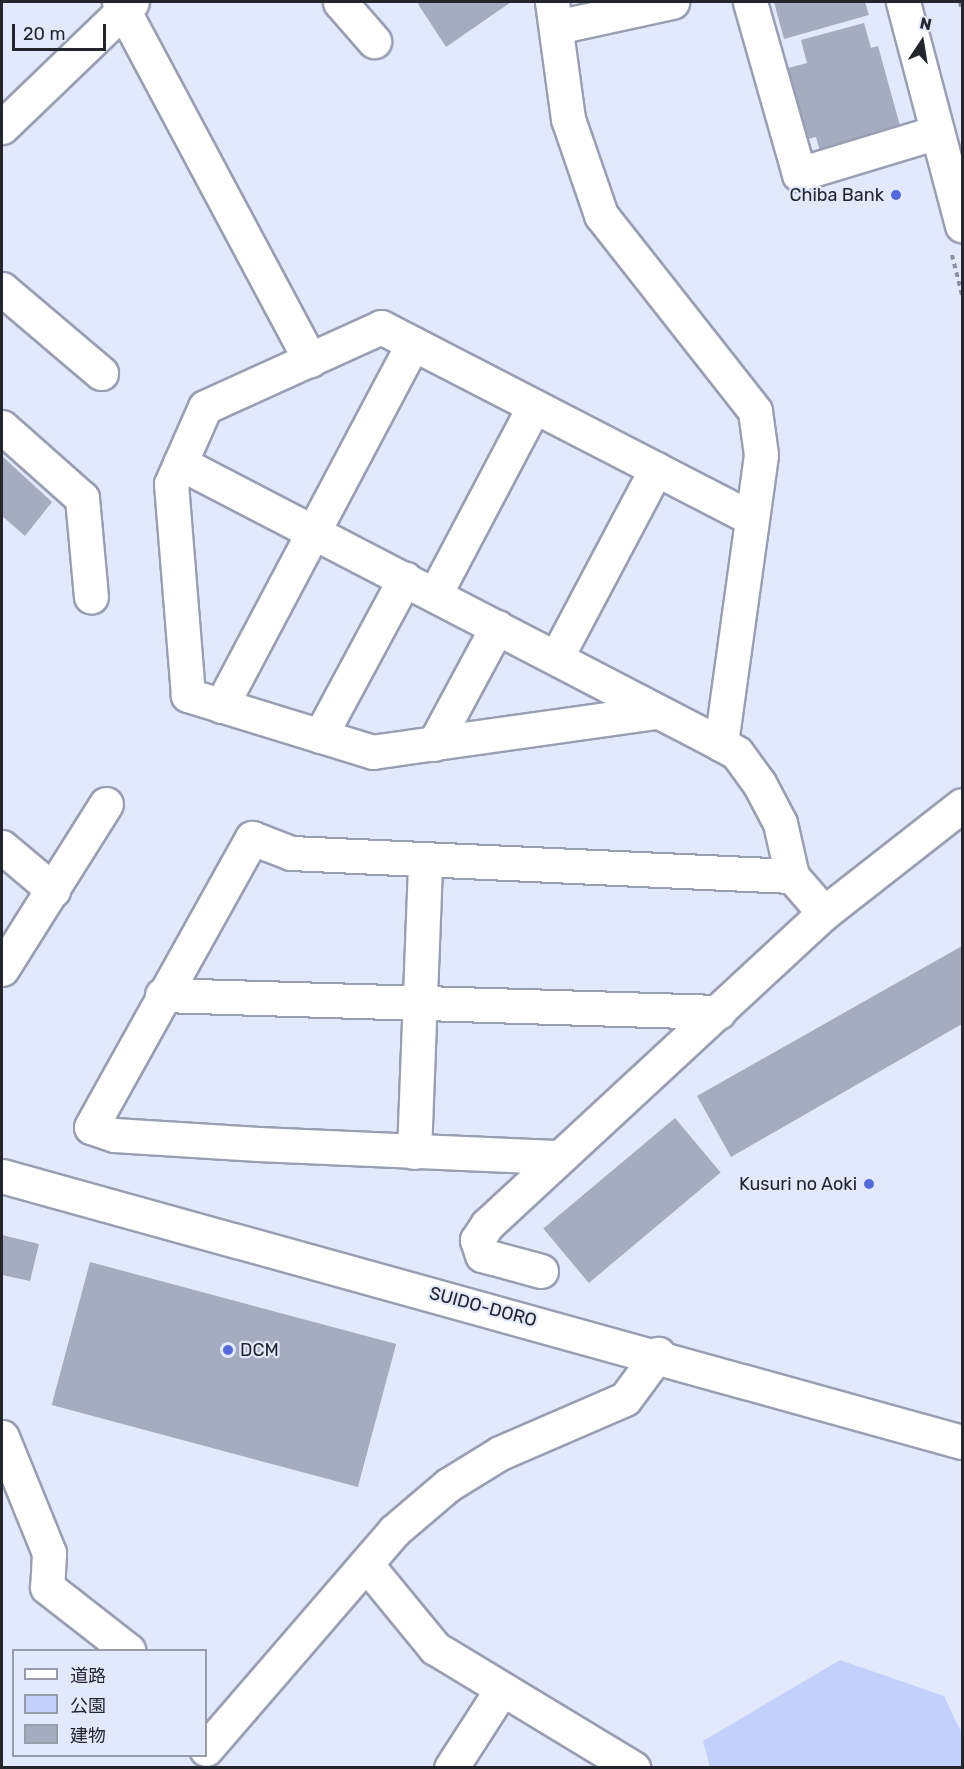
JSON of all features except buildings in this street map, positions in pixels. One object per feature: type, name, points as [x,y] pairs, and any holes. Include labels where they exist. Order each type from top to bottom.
[{"type":"street","points":[[340,2],[374,40]]},
{"type":"street","points":[[672,2],[554,14],[568,119],[601,215],[755,411],[761,455],[721,744]]},
{"type":"street","points":[[750,2],[799,174],[936,132]]},
{"type":"street","points":[[903,2],[936,132],[963,225]]},
{"type":"street","points":[[2,127],[125,4],[309,360]]},
{"type":"street","points":[[2,289],[101,373]]},
{"type":"street","points":[[656,712],[373,752],[221,705],[183,690],[171,484],[205,407],[381,327],[751,518]]},
{"type":"street","points":[[221,705],[413,344]]},
{"type":"street","points":[[435,594],[534,406]]},
{"type":"street","points":[[2,427],[82,498],[91,597]]},
{"type":"street","points":[[180,463],[737,753],[759,783],[780,823],[792,876],[824,913]]},
{"type":"street","points":[[556,658],[656,469]]},
{"type":"street","points":[[320,736],[405,579]]},
{"type":"street","points":[[434,744],[497,627]]},
{"type":"street","points":[[2,969],[106,804]]},
{"type":"street","points":[[541,1271],[489,1259],[477,1240],[555,1157],[719,1012],[824,913],[963,805]]},
{"type":"street","points":[[555,1157],[414,1152],[114,1135],[91,1127],[162,995],[252,838],[291,853],[792,876]]},
{"type":"street","points":[[2,847],[53,890]]},
{"type":"street","points":[[414,1152],[425,860]]},
{"type":"street","points":[[162,995],[719,1012]]},
{"type":"street","name":"SUIDO-DORO","points":[[2,1176],[658,1354],[963,1442]]},
{"type":"street","points":[[212,1730],[366,1564],[448,1485],[537,1435],[584,1421],[625,1399],[658,1354]]},
{"type":"street","points":[[2,1437],[49,1553],[47,1587],[127,1649]]},
{"type":"street","points":[[366,1564],[435,1648],[633,1767]]},
{"type":"street","points":[[451,1767],[502,1689]]},
{"type":"path","points":[[960,2],[963,11]]},
{"type":"green space","points":[[840,1660],[944,1696],[962,1734],[962,1767],[710,1767],[703,1741]]},
{"type":"place","name":"Chiba Bank","points":[[896,195]]},
{"type":"place","name":"Kusuri no Aoki","points":[[869,1184]]},
{"type":"place","name":"DCM","points":[[228,1350]]}]
